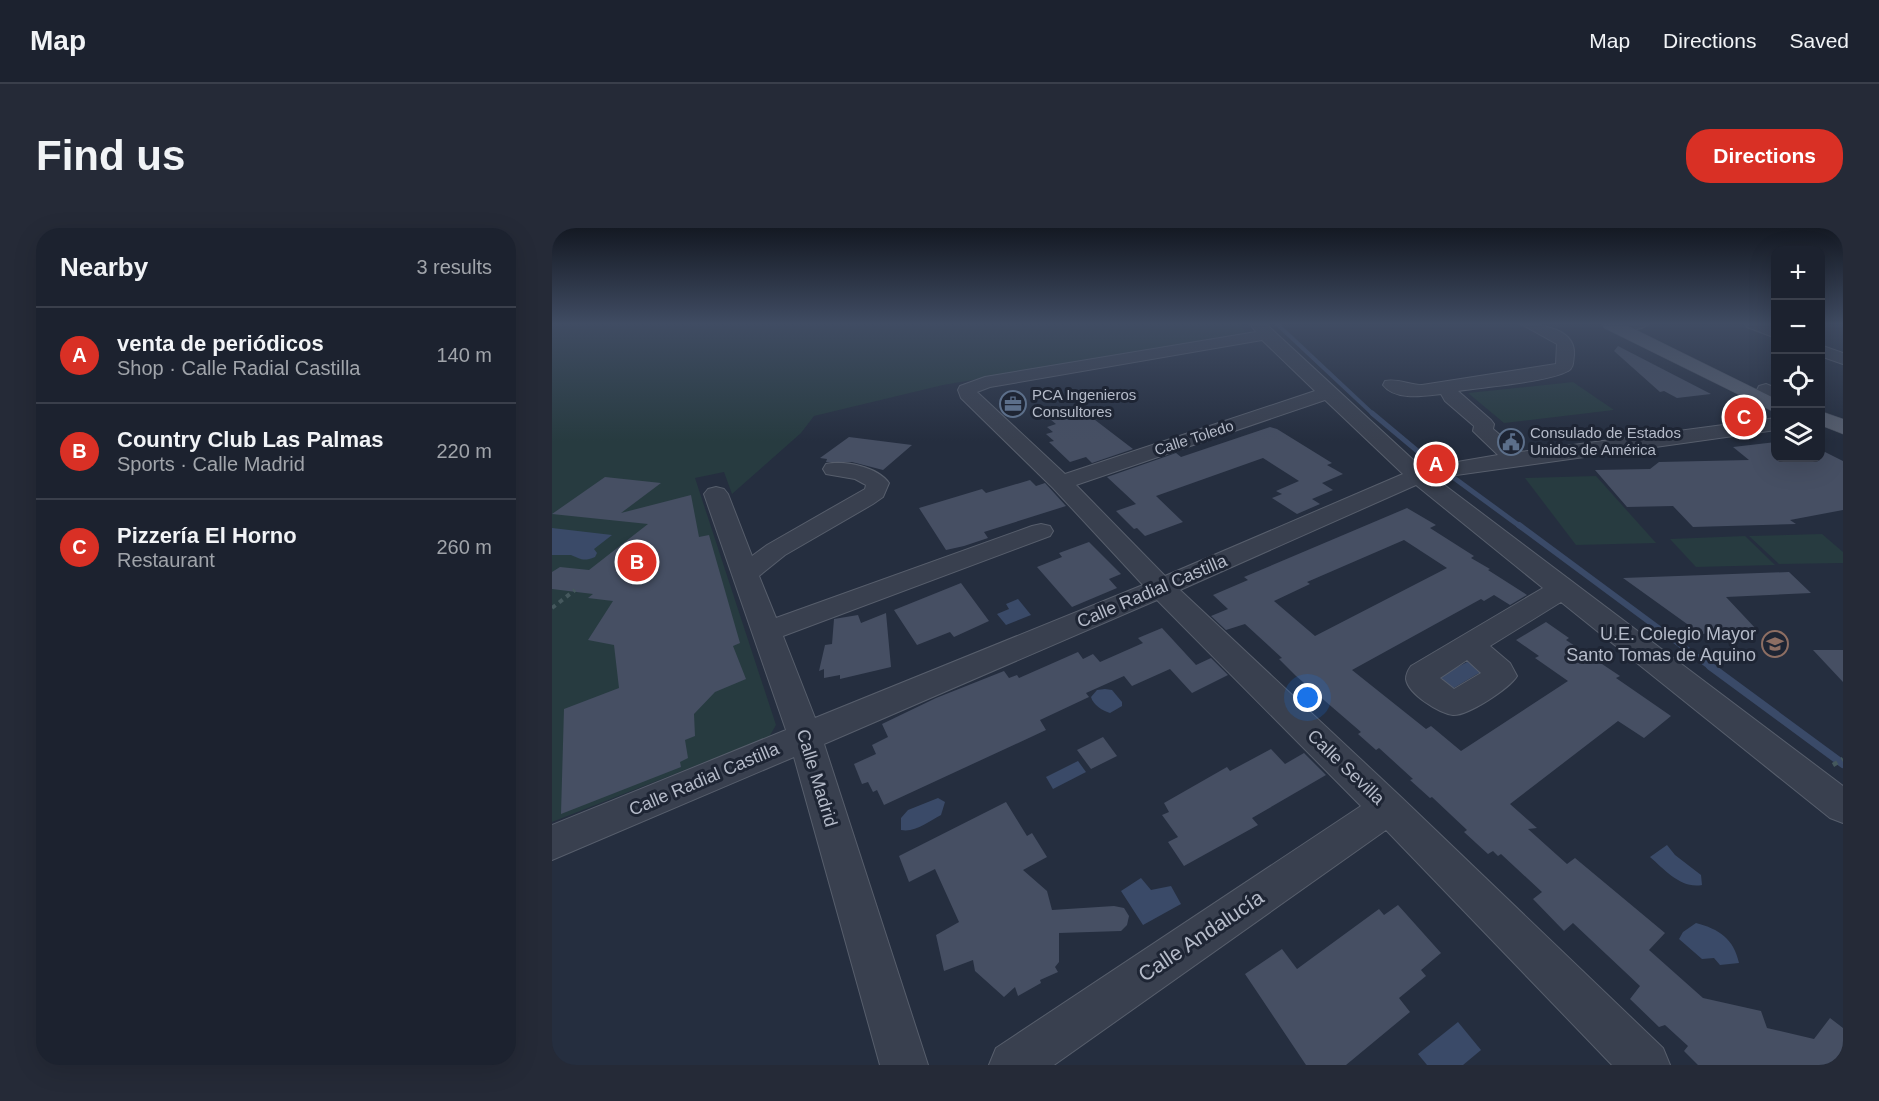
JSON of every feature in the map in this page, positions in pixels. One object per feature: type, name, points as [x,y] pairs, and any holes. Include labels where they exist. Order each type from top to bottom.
[{"type":"main road","points":[[1705,363],[1771,396]]},
{"type":"main road","points":[[1825,419],[1843,429]]},
{"type":"main road","points":[[1825,432],[1843,440]]},
{"type":"street","name":"Calle Sevilla","points":[[1087,363],[986,382],[967,390],[1061,483],[1161,588],[1388,808],[1646,1065]]},
{"type":"street","points":[[1296,363],[1327,393],[1432,472],[1562,589],[1843,807]]},
{"type":"street","points":[[1392,385],[1410,391],[1447,387],[1550,372],[1564,367],[1564,363]]},
{"type":"street","points":[[1447,387],[1452,397],[1484,424],[1483,431],[1515,459]]},
{"type":"street","name":"Calle Toledo","points":[[1061,483],[1327,393]]},
{"type":"street","name":"Calle Radial Castilla","points":[[552,843],[1432,472],[1771,424]]},
{"type":"street","points":[[1825,425],[1843,429]]},
{"type":"street","points":[[746,573],[776,550],[866,499],[874,492],[878,483],[863,474],[834,469]]},
{"type":"street","name":"Calle Madrid","points":[[716,495],[805,736],[904,1065]]},
{"type":"street","points":[[766,632],[1041,531]]},
{"type":"street","points":[[1469,645],[1562,589]]},
{"type":"street","name":"Calle Andalucía","points":[[1013,1065],[1388,808]]},
{"type":"path","points":[[552,608],[575,590]]},
{"type":"green space","points":[[552,363],[1071,363],[943,385],[814,416],[801,433],[732,494],[724,472],[695,478],[776,725],[769,737],[552,822]]},
{"type":"green space","points":[[1573,382],[1614,410],[1504,423],[1468,393]]},
{"type":"green space","points":[[1596,476],[1656,543],[1576,545],[1525,478]]},
{"type":"green space","points":[[1822,534],[1843,552],[1843,563],[1779,564],[1749,536]]},
{"type":"green space","points":[[1745,536],[1775,565],[1696,567],[1670,539]]},
{"type":"water","points":[[552,528],[612,535],[594,549],[597,553],[595,557],[582,559],[571,555],[552,555]]},
{"type":"water","points":[[1018,599],[1031,615],[1006,625],[997,614],[1009,609],[1006,604]]},
{"type":"water","points":[[1471,660],[1484,670],[1452,689],[1438,677]]},
{"type":"water","points":[[1097,690],[1112,690],[1122,702],[1122,706],[1110,713],[1094,703],[1091,697]]},
{"type":"water","points":[[1078,761],[1086,772],[1053,789],[1046,777]]},
{"type":"water","points":[[938,798],[945,802],[941,815],[917,828],[901,830],[901,818],[908,810]]},
{"type":"water","points":[[1667,845],[1675,855],[1701,875],[1702,885],[1680,881],[1650,857]]},
{"type":"water","points":[[1141,878],[1151,890],[1171,886],[1181,904],[1143,925],[1121,891]]},
{"type":"water","points":[[1696,923],[1712,928],[1724,936],[1733,947],[1739,963],[1720,965],[1714,958],[1702,959],[1679,939],[1683,932]]},
{"type":"water","points":[[1458,1022],[1481,1050],[1463,1065],[1427,1065],[1418,1054]]},
{"type":"building","points":[[1628,363],[1651,363],[1711,394],[1677,398],[1664,391],[1660,392]]},
{"type":"building","points":[[1075,406],[1133,449],[1092,463],[1086,457],[1070,462],[1049,442],[1054,441],[1046,434],[1053,432],[1047,427],[1056,424],[1045,415]]},
{"type":"building","points":[[1270,427],[1332,463],[1327,465],[1343,474],[1322,483],[1333,490],[1312,499],[1320,504],[1297,514],[1272,498],[1282,494],[1276,491],[1299,481],[1263,458],[1156,496],[1183,522],[1145,536],[1137,528],[1134,529],[1116,511],[1136,504],[1107,477],[1176,453],[1181,457]]},
{"type":"building","points":[[849,437],[912,445],[883,470],[852,462],[826,462],[827,459],[820,458]]},
{"type":"building","points":[[1771,443],[1771,462],[1825,462],[1825,452],[1843,461],[1843,510],[1790,520],[1796,524],[1693,527],[1673,506],[1627,507],[1595,470],[1650,469],[1659,462],[1749,460],[1733,447]]},
{"type":"building","points":[[605,477],[661,483],[621,513],[691,495],[699,537],[709,535],[740,643],[733,646],[746,679],[715,692],[694,714],[695,736],[685,740],[688,758],[680,762],[681,767],[561,814],[564,709],[619,688],[614,645],[588,640],[613,601],[588,598],[593,594],[552,589],[552,572],[560,567],[589,570],[648,524],[552,514]]},
{"type":"building","points":[[1030,480],[1036,486],[1045,483],[1066,506],[984,532],[988,538],[964,546],[946,550],[919,508],[982,489],[986,493]]},
{"type":"building","points":[[1407,508],[1436,525],[1430,528],[1474,556],[1471,558],[1527,595],[1510,605],[1494,595],[1484,601],[1481,599],[1352,670],[1426,729],[1431,726],[1461,751],[1568,681],[1535,658],[1539,656],[1516,640],[1546,622],[1569,638],[1566,640],[1620,676],[1616,678],[1671,716],[1644,738],[1618,721],[1510,804],[1537,828],[1528,829],[1567,864],[1575,858],[1665,933],[1649,950],[1703,998],[1761,1011],[1767,1028],[1814,1039],[1830,1018],[1843,1028],[1843,1065],[1698,1065],[1684,1051],[1688,1046],[1665,1025],[1659,1027],[1630,999],[1640,986],[1573,923],[1564,931],[1533,899],[1542,892],[1501,854],[1498,856],[1493,851],[1488,854],[1464,832],[1467,830],[1410,780],[1413,779],[1379,748],[1376,750],[1358,734],[1361,732],[1296,676],[1279,659],[1282,658],[1245,624],[1226,630],[1211,616],[1228,609],[1213,595],[1248,580],[1244,577]],"holes":[[[1404,540],[1447,568],[1315,636],[1274,601],[1310,584],[1307,582]]]},
{"type":"building","points":[[1089,542],[1121,574],[1109,579],[1117,588],[1072,607],[1037,567],[1062,557],[1059,553]]},
{"type":"building","points":[[1789,572],[1811,593],[1726,597],[1757,630],[1701,634],[1623,578]]},
{"type":"building","points":[[961,583],[989,621],[954,637],[950,632],[917,645],[894,610]]},
{"type":"building","points":[[886,613],[891,667],[840,679],[840,675],[824,678],[824,669],[819,671],[825,645],[832,644],[834,619],[858,615],[861,623]]},
{"type":"building","points":[[1162,628],[1196,665],[1211,658],[1228,675],[1192,693],[1170,669],[1132,686],[1124,676],[1086,693],[1089,697],[1040,720],[1046,730],[884,805],[877,790],[873,792],[868,782],[862,784],[854,764],[876,754],[872,745],[888,737],[882,724],[936,698],[1004,671],[1009,678],[1017,675],[1019,678],[1078,652],[1083,659],[1093,654],[1100,662],[1143,643],[1138,638]]},
{"type":"building","points":[[1813,650],[1843,650],[1843,682]]},
{"type":"building","points":[[1103,737],[1117,756],[1091,769],[1077,750]]},
{"type":"building","points":[[1271,749],[1285,764],[1304,753],[1326,775],[1252,818],[1258,825],[1184,866],[1168,842],[1178,837],[1162,815],[1169,812],[1164,803],[1227,767],[1230,771]]},
{"type":"building","points":[[1006,802],[1027,836],[1032,833],[1047,857],[1023,870],[1047,891],[1052,910],[1114,906],[1124,908],[1129,916],[1127,925],[1121,931],[1059,933],[1059,962],[1055,967],[1058,972],[1040,980],[1041,983],[1018,996],[1015,987],[1004,997],[975,971],[973,960],[944,971],[936,935],[959,922],[935,869],[909,882],[899,856]]},
{"type":"building","points":[[1398,905],[1441,953],[1421,970],[1426,976],[1399,998],[1410,1012],[1346,1065],[1306,1065],[1245,974],[1282,949],[1297,969],[1379,909],[1384,915]]},
{"type":"waterway","points":[[1319,363],[1374,415]]},
{"type":"waterway","points":[[1372,413],[1433,464]]},
{"type":"waterway","points":[[1450,475],[1521,527]]},
{"type":"waterway","points":[[1519,525],[1712,668]]},
{"type":"waterway","points":[[1710,666],[1843,764]]},
{"type":"place","name":"PCA Ingenieros Consultores","points":[[1013,404]]},
{"type":"place","name":"Pizzería El Horno","points":[[1744,417]]},
{"type":"place","name":"Consulado de Estados Unidos de América","points":[[1511,442]]},
{"type":"place","name":"venta de periódicos","points":[[1436,464]]},
{"type":"place","name":"Country Club Las Palmas","points":[[637,562]]},
{"type":"place","name":"U.E. Colegio Mayor Santo Tomas de Aquino","points":[[1775,644]]}]
